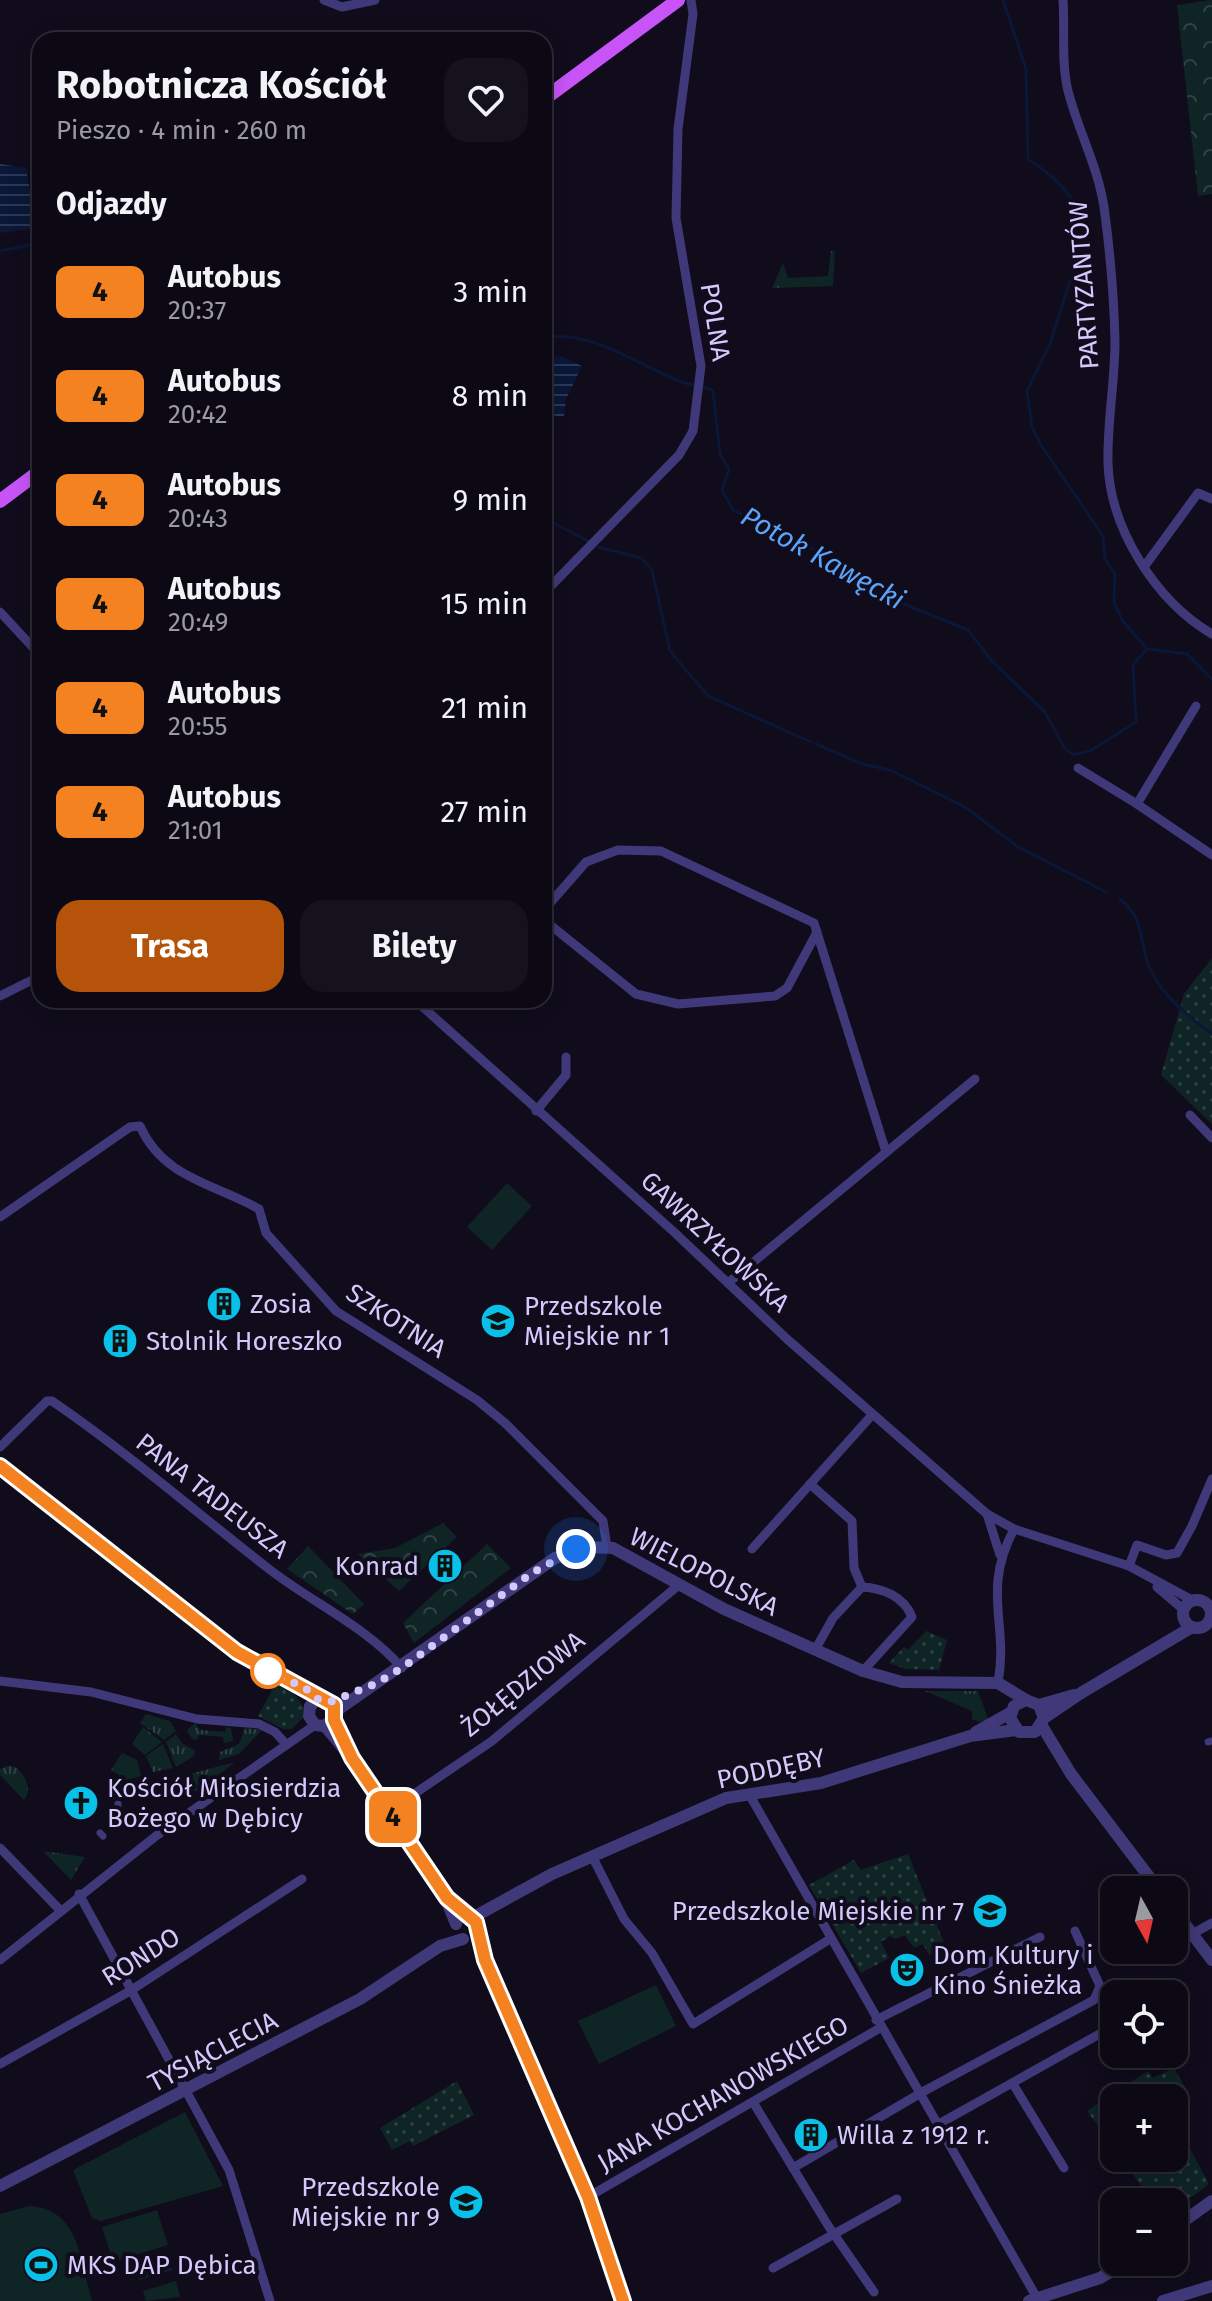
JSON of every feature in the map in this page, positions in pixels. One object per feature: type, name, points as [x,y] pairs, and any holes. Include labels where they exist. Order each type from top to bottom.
[{"type":"main road","points":[[552,82],[662,0]]},
{"type":"main road","points":[[552,93],[678,0]]},
{"type":"main road","points":[[0,501],[32,477]]},
{"type":"street","points":[[324,0],[348,7],[375,0]]},
{"type":"street","name":"POLNA","points":[[552,585],[679,455],[693,431],[701,377],[696,322],[676,218],[678,129],[693,14],[691,0]]},
{"type":"street","name":"PARTYZANTÓW","points":[[1063,0],[1063,61],[1068,89],[1097,177],[1107,240],[1115,342],[1109,424],[1110,481],[1122,521],[1144,567],[1182,614],[1212,634]]},
{"type":"street","points":[[1144,567],[1198,493],[1212,499]]},
{"type":"street","points":[[0,612],[32,646]]},
{"type":"street","points":[[1137,804],[1196,706]]},
{"type":"street","points":[[1078,768],[1212,855]]},
{"type":"street","points":[[552,901],[586,862],[618,850],[661,851],[814,923],[886,1152]]},
{"type":"street","points":[[552,926],[636,994],[678,1004],[775,996],[787,988],[817,932]]},
{"type":"street","points":[[0,996],[32,980]]},
{"type":"street","name":"GAWRZYŁOWSKA","points":[[431,1008],[536,1111],[872,1415],[987,1514],[1014,1529],[1129,1566],[1201,1616]]},
{"type":"street","points":[[536,1111],[566,1075],[566,1057]]},
{"type":"street","points":[[728,1283],[975,1079]]},
{"type":"street","points":[[1190,1115],[1212,1138]]},
{"type":"street","name":"SZKOTNIA","points":[[0,1217],[130,1127],[140,1126],[155,1154],[174,1169],[259,1209],[266,1233],[336,1311],[477,1400],[505,1423],[603,1521],[607,1547]]},
{"type":"street","name":"PANA TADEUSZA","points":[[0,1447],[47,1401],[63,1409],[170,1487],[269,1569],[382,1649],[402,1668]]},
{"type":"street","points":[[752,1549],[872,1415]]},
{"type":"street","points":[[0,1466],[226,1644],[280,1677],[305,1688],[447,1898],[474,1923],[485,1960],[588,2197],[623,2301]]},
{"type":"street","points":[[1129,1566],[1137,1545],[1166,1555],[1177,1553],[1212,1479]]},
{"type":"street","points":[[810,1484],[852,1521],[854,1568],[862,1587]]},
{"type":"street","points":[[987,1514],[1000,1555]]},
{"type":"street","points":[[1014,1529],[1000,1555],[995,1603],[1002,1662],[998,1683],[1016,1730],[1030,1734],[1071,1774],[1148,1876]]},
{"type":"street","name":"WIELOPOLSKA","points":[[322,1714],[402,1668],[555,1558],[581,1548],[607,1547],[631,1556],[724,1609],[863,1671],[902,1682],[998,1683]]},
{"type":"street","name":"ŻOŁĘDZIOWA","points":[[389,1811],[492,1741],[680,1584]]},
{"type":"street","points":[[815,1650],[833,1618],[862,1587]]},
{"type":"street","points":[[862,1587],[885,1590],[904,1604],[912,1617],[863,1671]]},
{"type":"street","points":[[1030,1734],[1081,1693],[1131,1667],[1201,1616],[1212,1591]]},
{"type":"street","points":[[0,1681],[91,1692],[197,1719],[259,1724],[287,1742]]},
{"type":"street","points":[[998,1683],[1032,1702],[1071,1774]]},
{"type":"street","name":"PODDĘBY","points":[[970,1736],[1032,1702],[1081,1693]]},
{"type":"street","points":[[0,1960],[59,1909],[322,1714]]},
{"type":"street","name":"PODDĘBY","points":[[474,1923],[552,1874],[714,1803],[749,1794],[821,1783],[970,1736],[1016,1730]]},
{"type":"street","points":[[749,1794],[1033,2300],[1103,2276]]},
{"type":"street","points":[[0,1848],[59,1909]]},
{"type":"street","points":[[592,1856],[624,1919],[652,1953],[693,2024],[830,1939]]},
{"type":"street","name":"RONDO","points":[[0,2064],[130,1991],[302,1879]]},
{"type":"street","points":[[79,1894],[229,2170],[270,2301]]},
{"type":"street","points":[[447,1898],[455,1926],[464,1940],[485,1960]]},
{"type":"street","points":[[455,1926],[460,1919],[474,1923]]},
{"type":"street","name":"TYSIĄCLECIA","points":[[0,2186],[360,1999],[440,1946],[464,1940],[474,1923]]},
{"type":"street","points":[[1192,1934],[1212,1923]]},
{"type":"street","name":"TYSIĄCLECIA","points":[[440,1946],[455,1926]]},
{"type":"street","points":[[1188,1929],[1212,1960]]},
{"type":"street","points":[[793,2168],[919,2094],[1094,2000],[1100,1986],[1075,1931]]},
{"type":"street","name":"JANA KOCHANOWSKIEGO","points":[[588,2197],[753,2102],[878,2024],[1040,1937]]},
{"type":"street","points":[[937,2125],[1100,2034]]},
{"type":"street","points":[[1013,2084],[1064,2168]]},
{"type":"street","points":[[753,2102],[874,2292]]},
{"type":"street","points":[[773,2268],[897,2199]]},
{"type":"street","points":[[1188,2218],[1212,2201]]},
{"type":"street","points":[[1163,2301],[1212,2286]]},
{"type":"green space","points":[[1212,0],[1212,194],[1198,196],[1177,5]]},
{"type":"green space","points":[[831,251],[835,251],[833,286],[772,288],[783,263],[788,278],[828,276]]},
{"type":"green space","points":[[1212,958],[1212,1124],[1161,1075],[1184,994]]},
{"type":"green space","points":[[507,1183],[532,1206],[492,1250],[467,1227]]},
{"type":"green space","points":[[443,1523],[457,1537],[399,1591],[358,1554],[395,1548]]},
{"type":"green space","points":[[487,1544],[511,1568],[414,1643],[403,1623]]},
{"type":"green space","points":[[308,1546],[364,1604],[353,1614],[287,1569]]},
{"type":"green space","points":[[926,1631],[947,1640],[939,1670],[906,1669],[889,1663],[904,1647],[908,1650]]},
{"type":"green space","points":[[276,1683],[293,1693],[304,1707],[303,1718],[292,1729],[283,1729],[258,1716]]},
{"type":"green space","points":[[925,1691],[978,1691],[988,1719],[980,1722],[972,1719],[972,1711]]},
{"type":"green space","points":[[146,1714],[170,1721],[176,1731],[164,1740],[140,1723]]},
{"type":"green space","points":[[195,1723],[200,1730],[225,1732],[226,1727],[231,1728],[233,1741],[224,1743],[223,1737],[199,1735],[197,1740],[192,1739],[187,1730]]},
{"type":"green space","points":[[143,1727],[162,1742],[145,1755],[132,1744]]},
{"type":"green space","points":[[245,1728],[262,1730],[239,1754],[219,1760],[220,1752],[239,1744]]},
{"type":"green space","points":[[176,1734],[182,1743],[195,1751],[194,1756],[176,1767],[166,1742]]},
{"type":"green space","points":[[163,1744],[173,1768],[153,1772],[146,1756]]},
{"type":"green space","points":[[122,1753],[137,1760],[141,1776],[121,1782],[119,1775],[111,1770]]},
{"type":"green space","points":[[235,1762],[203,1787],[206,1794],[182,1787],[182,1776]]},
{"type":"green space","points":[[16,1767],[25,1778],[28,1791],[24,1800],[0,1775],[0,1769]]},
{"type":"green space","points":[[43,1851],[85,1857],[71,1880]]},
{"type":"green space","points":[[908,1854],[946,1948],[929,1955],[923,1944],[914,1948],[905,1935],[895,1939],[890,1936],[881,1942],[889,1958],[861,1973],[809,1885],[854,1860],[860,1870]]},
{"type":"green space","points":[[656,1985],[676,2026],[599,2064],[578,2021]]},
{"type":"green space","points":[[1174,2068],[1183,2084],[1128,2084],[1148,2071],[1153,2078]]},
{"type":"green space","points":[[457,2081],[474,2115],[413,2146],[410,2141],[392,2150],[380,2128]]},
{"type":"green space","points":[[1100,2102],[1100,2129],[1087,2111]]},
{"type":"green space","points":[[185,2112],[223,2186],[101,2221],[92,2218],[73,2170]]},
{"type":"green space","points":[[1188,2145],[1209,2184],[1188,2200],[1188,2188],[1143,2188],[1131,2172],[1188,2172]]},
{"type":"green space","name":"MKS DAP Dębica","points":[[29,2206],[46,2209],[59,2216],[68,2227],[80,2254],[92,2301],[0,2301],[0,2214]]},
{"type":"green space","points":[[157,2210],[168,2245],[113,2262],[102,2227]]},
{"type":"green space","points":[[168,2255],[172,2270],[139,2280],[135,2265]]},
{"type":"green space","points":[[176,2281],[180,2297],[146,2301],[143,2291]]},
{"type":"water","points":[[0,164],[26,168],[32,202],[32,225],[30,229],[0,233]]},
{"type":"water","points":[[561,356],[582,366],[566,399],[564,417],[552,415],[552,357]]},
{"type":"waterway","points":[[1003,0],[1026,69],[1028,159],[1065,190],[1079,209],[1089,232],[1078,256],[1050,344],[1027,391],[1032,427],[1103,536],[1105,559],[1115,574],[1114,602],[1122,620],[1147,649]]},
{"type":"waterway","name":"Potok Kawęcki","points":[[0,251],[32,245]]},
{"type":"waterway","name":"Potok Kawęcki","points":[[552,337],[598,344],[682,382],[713,391],[720,454],[729,469],[722,490],[733,510],[847,566],[874,592],[968,630],[991,660],[1045,712],[1064,747],[1073,755],[1090,751],[1136,722],[1133,665],[1147,649],[1187,654],[1212,679]]},
{"type":"waterway","points":[[552,522],[588,541]]},
{"type":"waterway","points":[[598,547],[641,558],[652,570],[670,651],[708,696],[811,742]]},
{"type":"waterway","points":[[816,744],[862,764],[890,770],[965,807],[1018,847],[1106,892]]},
{"type":"waterway","points":[[1120,899],[1135,917],[1155,979],[1181,1009],[1212,1034]]},
{"type":"bus line","name":"4","points":[[0,1466],[28,1484],[159,1593],[237,1652],[305,1688],[318,1699],[328,1700],[334,1705],[334,1720],[352,1758],[447,1898],[477,1924],[485,1960],[588,2197],[623,2301]]},
{"type":"place","name":"Zosia","points":[[224,1304]]},
{"type":"place","name":"Przedszkole Miejskie nr 1","points":[[498,1321]]},
{"type":"place","name":"Stolnik Horeszko","points":[[120,1341]]},
{"type":"place","name":"Konrad","points":[[445,1566]]},
{"type":"place","name":"Kościół Miłosierdzia Bożego w Dębicy","points":[[81,1803]]},
{"type":"place","name":"Przedszkole Miejskie nr 7","points":[[990,1911]]},
{"type":"place","name":"Dom Kultury i Kino Śnieżka","points":[[907,1970]]},
{"type":"place","name":"Willa z 1912 r.","points":[[811,2135]]},
{"type":"place","name":"Przedszkole Miejskie nr 9","points":[[466,2202]]},
{"type":"place","name":"MKS DAP Dębica","points":[[41,2265]]},
{"type":"route","points":[[268,1671],[305,1688],[318,1699],[330,1702],[375,1684],[402,1668],[532,1573],[576,1549]]}]
